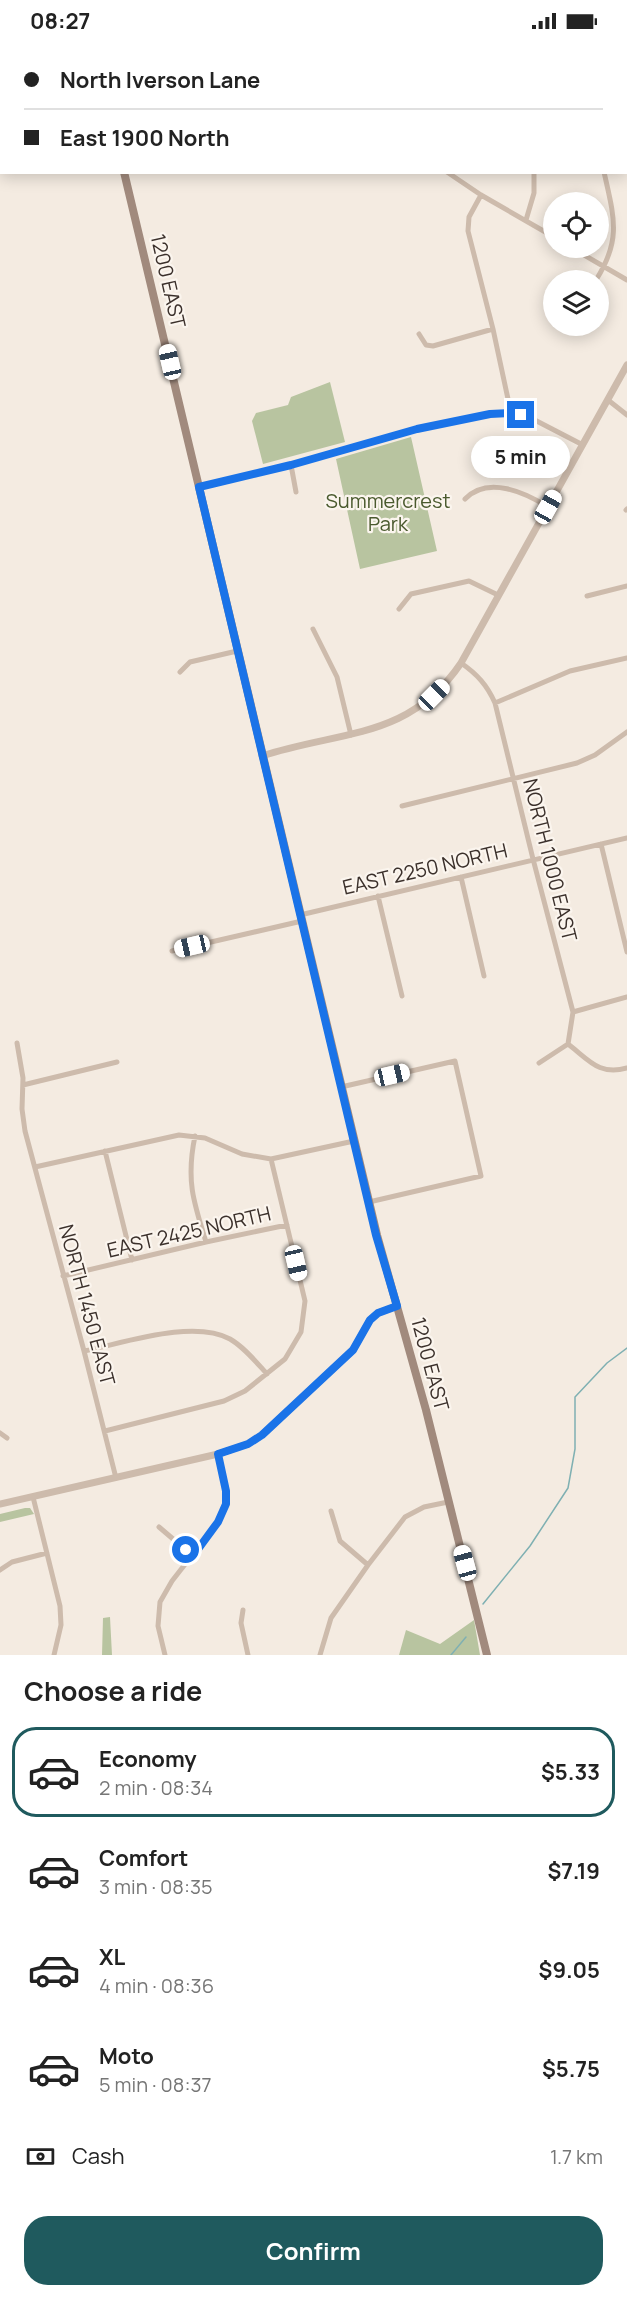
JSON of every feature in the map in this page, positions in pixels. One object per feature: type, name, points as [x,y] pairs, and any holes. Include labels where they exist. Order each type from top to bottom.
[{"type":"main road","name":"1200 EAST","points":[[124,174],[369,1202],[426,1410],[487,1655]]},
{"type":"street","points":[[450,174],[481,195],[543,230]]},
{"type":"street","points":[[526,220],[534,193],[534,174]]},
{"type":"street","points":[[602,270],[613,245],[614,217],[604,174]]},
{"type":"street","points":[[481,195],[469,217],[468,231],[493,329],[510,413]]},
{"type":"street","points":[[589,258],[627,280]]},
{"type":"street","points":[[419,334],[426,345],[433,346],[493,329]]},
{"type":"street","points":[[262,756],[388,725],[415,710],[443,686],[461,663],[627,365]]},
{"type":"street","points":[[608,400],[627,416]]},
{"type":"street","points":[[199,487],[291,465],[417,429],[490,414],[510,413],[536,420],[583,444]]},
{"type":"street","points":[[291,465],[296,492]]},
{"type":"street","points":[[465,499],[472,492],[501,488],[529,495],[548,507]]},
{"type":"street","points":[[399,609],[411,594],[469,581],[498,595]]},
{"type":"street","points":[[587,596],[627,586]]},
{"type":"street","points":[[313,629],[337,677],[351,735]]},
{"type":"street","points":[[180,672],[190,662],[237,651]]},
{"type":"street","points":[[495,703],[570,671],[627,658]]},
{"type":"street","name":"NORTH 1000 EAST","points":[[461,663],[480,677],[495,703],[573,1012],[568,1044]]},
{"type":"street","points":[[402,806],[587,759],[627,732]]},
{"type":"street","name":"EAST 2250 NORTH","points":[[172,951],[378,896],[627,838]]},
{"type":"street","points":[[601,844],[627,952]]},
{"type":"street","points":[[461,877],[484,976]]},
{"type":"street","points":[[378,896],[402,996]]},
{"type":"street","points":[[573,1012],[627,997]]},
{"type":"street","name":"NORTH 1450 EAST","points":[[17,1043],[23,1085],[23,1118],[28,1141],[116,1478]]},
{"type":"street","points":[[538,1063],[568,1044],[600,1068],[614,1072],[627,1068]]},
{"type":"street","points":[[341,1087],[455,1061],[481,1176],[369,1202]]},
{"type":"street","points":[[23,1085],[117,1062]]},
{"type":"street","points":[[35,1167],[179,1135],[195,1136],[214,1141],[242,1154],[271,1159],[354,1140]]},
{"type":"street","points":[[195,1136],[190,1182],[206,1242]]},
{"type":"street","points":[[105,1151],[132,1260]]},
{"type":"street","points":[[105,1431],[224,1401],[245,1391],[285,1359],[301,1332],[305,1301],[271,1159]]},
{"type":"street","name":"EAST 2425 NORTH","points":[[63,1276],[287,1225]]},
{"type":"street","points":[[0,1504],[218,1454],[248,1444],[262,1435],[353,1350],[370,1320],[378,1313],[397,1306]]},
{"type":"street","points":[[84,1351],[196,1330],[231,1339],[267,1374]]},
{"type":"street","points":[[0,1432],[7,1438]]},
{"type":"street","points":[[165,1655],[158,1626],[160,1602],[172,1581],[218,1522],[226,1504],[226,1491],[218,1454]]},
{"type":"street","points":[[33,1497],[60,1606],[61,1625],[54,1655]]},
{"type":"street","points":[[320,1655],[331,1618],[405,1517],[423,1507],[448,1502]]},
{"type":"street","points":[[331,1511],[340,1541],[368,1565]]},
{"type":"street","points":[[159,1527],[193,1556]]},
{"type":"street","points":[[0,1570],[12,1562],[47,1553]]},
{"type":"street","points":[[243,1610],[241,1623],[248,1655]]},
{"type":"green space","points":[[330,382],[345,442],[263,464],[252,421],[256,413],[288,405],[291,397]]},
{"type":"green space","name":"Summercrest Park","points":[[411,437],[437,551],[360,569],[336,459]]},
{"type":"green space","points":[[30,1508],[34,1514],[0,1522],[0,1514]]},
{"type":"green space","points":[[110,1617],[112,1655],[102,1655],[103,1618]]},
{"type":"green space","points":[[474,1620],[480,1655],[399,1655],[406,1630],[440,1644]]},
{"type":"waterway","points":[[483,1604],[530,1546],[568,1488],[575,1449],[575,1397],[607,1363],[627,1348]]},
{"type":"waterway","points":[[451,1655],[466,1637]]},
{"type":"route","points":[[186,1550],[193,1556],[223,1514],[226,1491],[218,1454],[248,1444],[262,1435],[353,1350],[370,1320],[378,1313],[397,1306],[376,1235],[199,487],[291,465],[417,429],[490,414],[521,415]]}]
